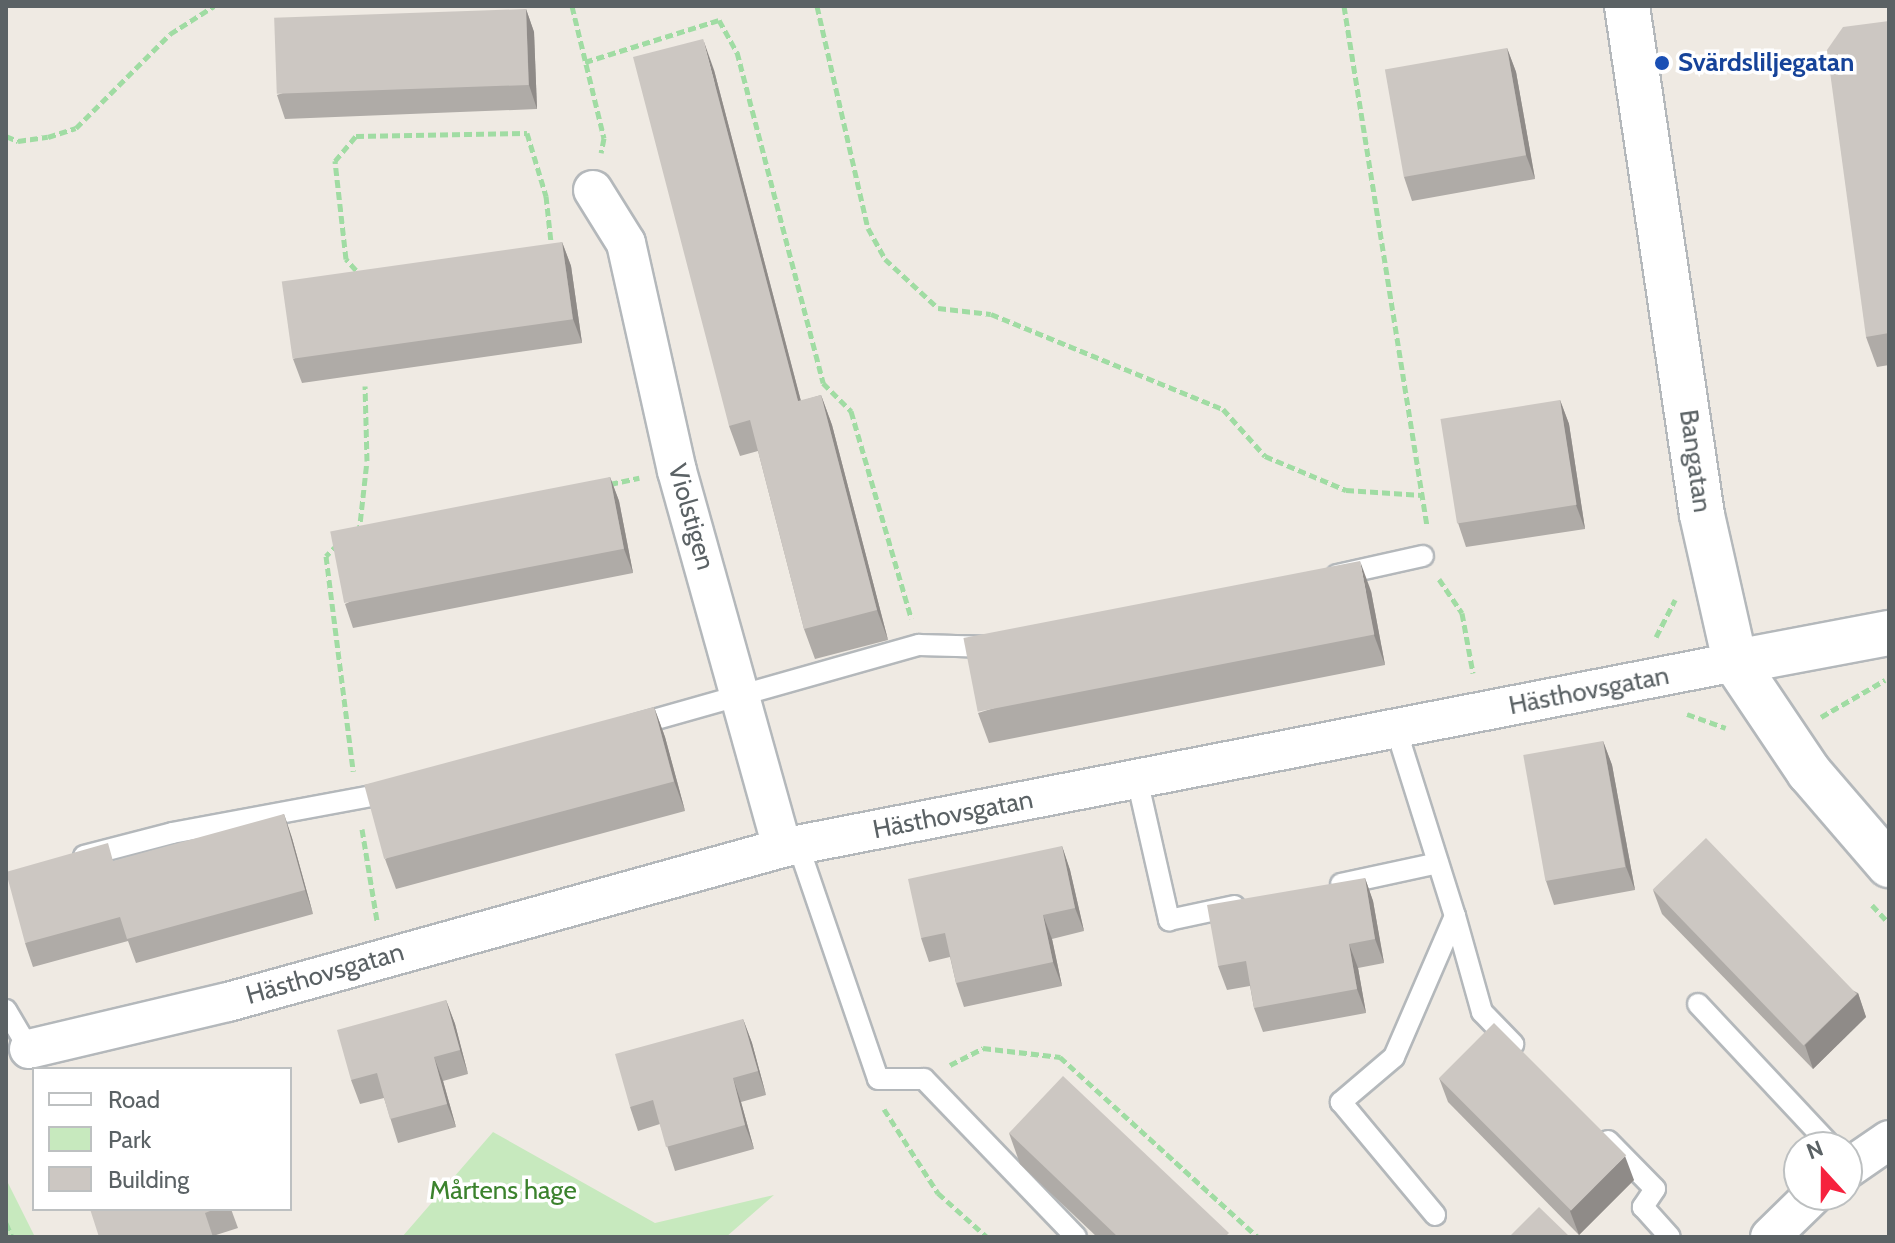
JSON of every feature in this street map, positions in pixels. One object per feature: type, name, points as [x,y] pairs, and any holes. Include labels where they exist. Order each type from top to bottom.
[{"type":"street","name":"Bangatan","points":[[1627,6],[1702,515],[1735,662],[1809,772],[1858,836],[1889,865]]},
{"type":"street","name":"Violstigen","points":[[593,190],[626,243],[666,473],[790,847]]},
{"type":"street","name":"Hästhovsgatan","points":[[29,1049],[228,1002],[790,847],[1889,633]]},
{"type":"street","points":[[1863,1153],[1889,1140]]},
{"type":"street","points":[[1770,1237],[1797,1211]]},
{"type":"lane","points":[[1314,579],[1423,556]]},
{"type":"lane","points":[[611,732],[919,645],[988,648],[1019,642]]},
{"type":"lane","points":[[1396,729],[1482,1012],[1525,1056]]},
{"type":"lane","points":[[1137,779],[1169,920],[1259,901]]},
{"type":"lane","points":[[69,860],[172,833],[357,802],[417,786]]},
{"type":"lane","points":[[790,847],[878,1079],[924,1079],[1076,1237]]},
{"type":"lane","points":[[1319,888],[1438,863]]},
{"type":"lane","points":[[1435,1215],[1341,1102],[1394,1057],[1455,916]]},
{"type":"lane","points":[[1698,1004],[1815,1131]]},
{"type":"lane","points":[[6,1010],[29,1049]]},
{"type":"lane","points":[[1590,1123],[1655,1189],[1643,1207],[1670,1237]]},
{"type":"path","points":[[6,136],[18,141],[76,128],[170,34],[205,8],[214,6]]},
{"type":"path","points":[[572,6],[604,138],[593,190]]},
{"type":"path","points":[[817,6],[868,228],[885,259],[938,308],[991,314],[1223,409],[1265,456],[1346,490],[1422,495]]},
{"type":"path","points":[[1344,6],[1429,538],[1423,556],[1462,613],[1476,688]]},
{"type":"path","points":[[585,62],[719,20],[737,52],[823,383],[851,411],[919,645]]},
{"type":"path","points":[[527,133],[546,196],[552,251],[364,279],[346,259],[335,161],[356,136],[527,133]]},
{"type":"path","points":[[358,537],[367,461],[365,386]]},
{"type":"path","points":[[607,485],[666,473]]},
{"type":"path","points":[[374,534],[342,540],[326,556],[357,802],[380,935]]},
{"type":"path","points":[[1836,711],[1889,677]]},
{"type":"path","points":[[1674,714],[1719,723],[1736,735]]},
{"type":"path","points":[[924,1079],[983,1048],[1060,1057],[1258,1237]]},
{"type":"path","points":[[6,1223],[12,1237]]},
{"type":"green space","name":"Mårtens hage","points":[[493,1132],[655,1223],[774,1195],[726,1237],[402,1237]]},
{"type":"green space","points":[[6,1179],[35,1237],[6,1237]]},
{"type":"building","points":[[526,9],[529,85],[277,94],[274,18]]},
{"type":"building","points":[[1889,21],[1889,333],[1866,337],[1827,50],[1843,27]]},
{"type":"building","points":[[703,39],[798,401],[821,395],[877,610],[804,629],[750,420],[729,426],[633,57]]},
{"type":"building","points":[[1507,48],[1526,155],[1404,177],[1385,70]]},
{"type":"building","points":[[562,242],[573,319],[293,359],[282,281]]},
{"type":"building","points":[[1560,400],[1577,505],[1457,524],[1440,419]]},
{"type":"building","points":[[610,477],[624,549],[344,603],[330,531]]},
{"type":"building","points":[[1360,561],[1374,635],[978,712],[963,638]]},
{"type":"building","points":[[654,707],[674,781],[384,859],[364,785]]},
{"type":"building","points":[[1603,741],[1625,867],[1545,881],[1523,755]]},
{"type":"building","points":[[284,814],[305,890],[127,939],[120,917],[25,943],[6,872],[108,843],[113,861]]},
{"type":"building","points":[[1706,838],[1857,994],[1804,1046],[1653,889]]},
{"type":"building","points":[[1062,846],[1075,908],[1043,915],[1053,962],[956,983],[945,933],[921,938],[908,879]]},
{"type":"building","points":[[1365,878],[1375,939],[1349,944],[1357,989],[1254,1008],[1246,961],[1218,966],[1207,905]]},
{"type":"building","points":[[446,1000],[460,1050],[434,1057],[447,1104],[390,1119],[377,1073],[351,1080],[337,1030]]},
{"type":"building","points":[[743,1019],[758,1071],[733,1078],[745,1125],[666,1147],[653,1100],[630,1107],[615,1054]]},
{"type":"building","points":[[1494,1023],[1626,1155],[1571,1210],[1439,1078]]},
{"type":"building","points":[[1063,1076],[1229,1233],[1225,1237],[1118,1237],[1009,1133]]},
{"type":"building","points":[[1539,1207],[1570,1237],[1509,1237]]},
{"type":"building","points":[[91,1211],[210,1211],[205,1213],[213,1237],[99,1237]]},
{"type":"place","name":"Svärdsliljegatan","points":[[1662,63]]}]
